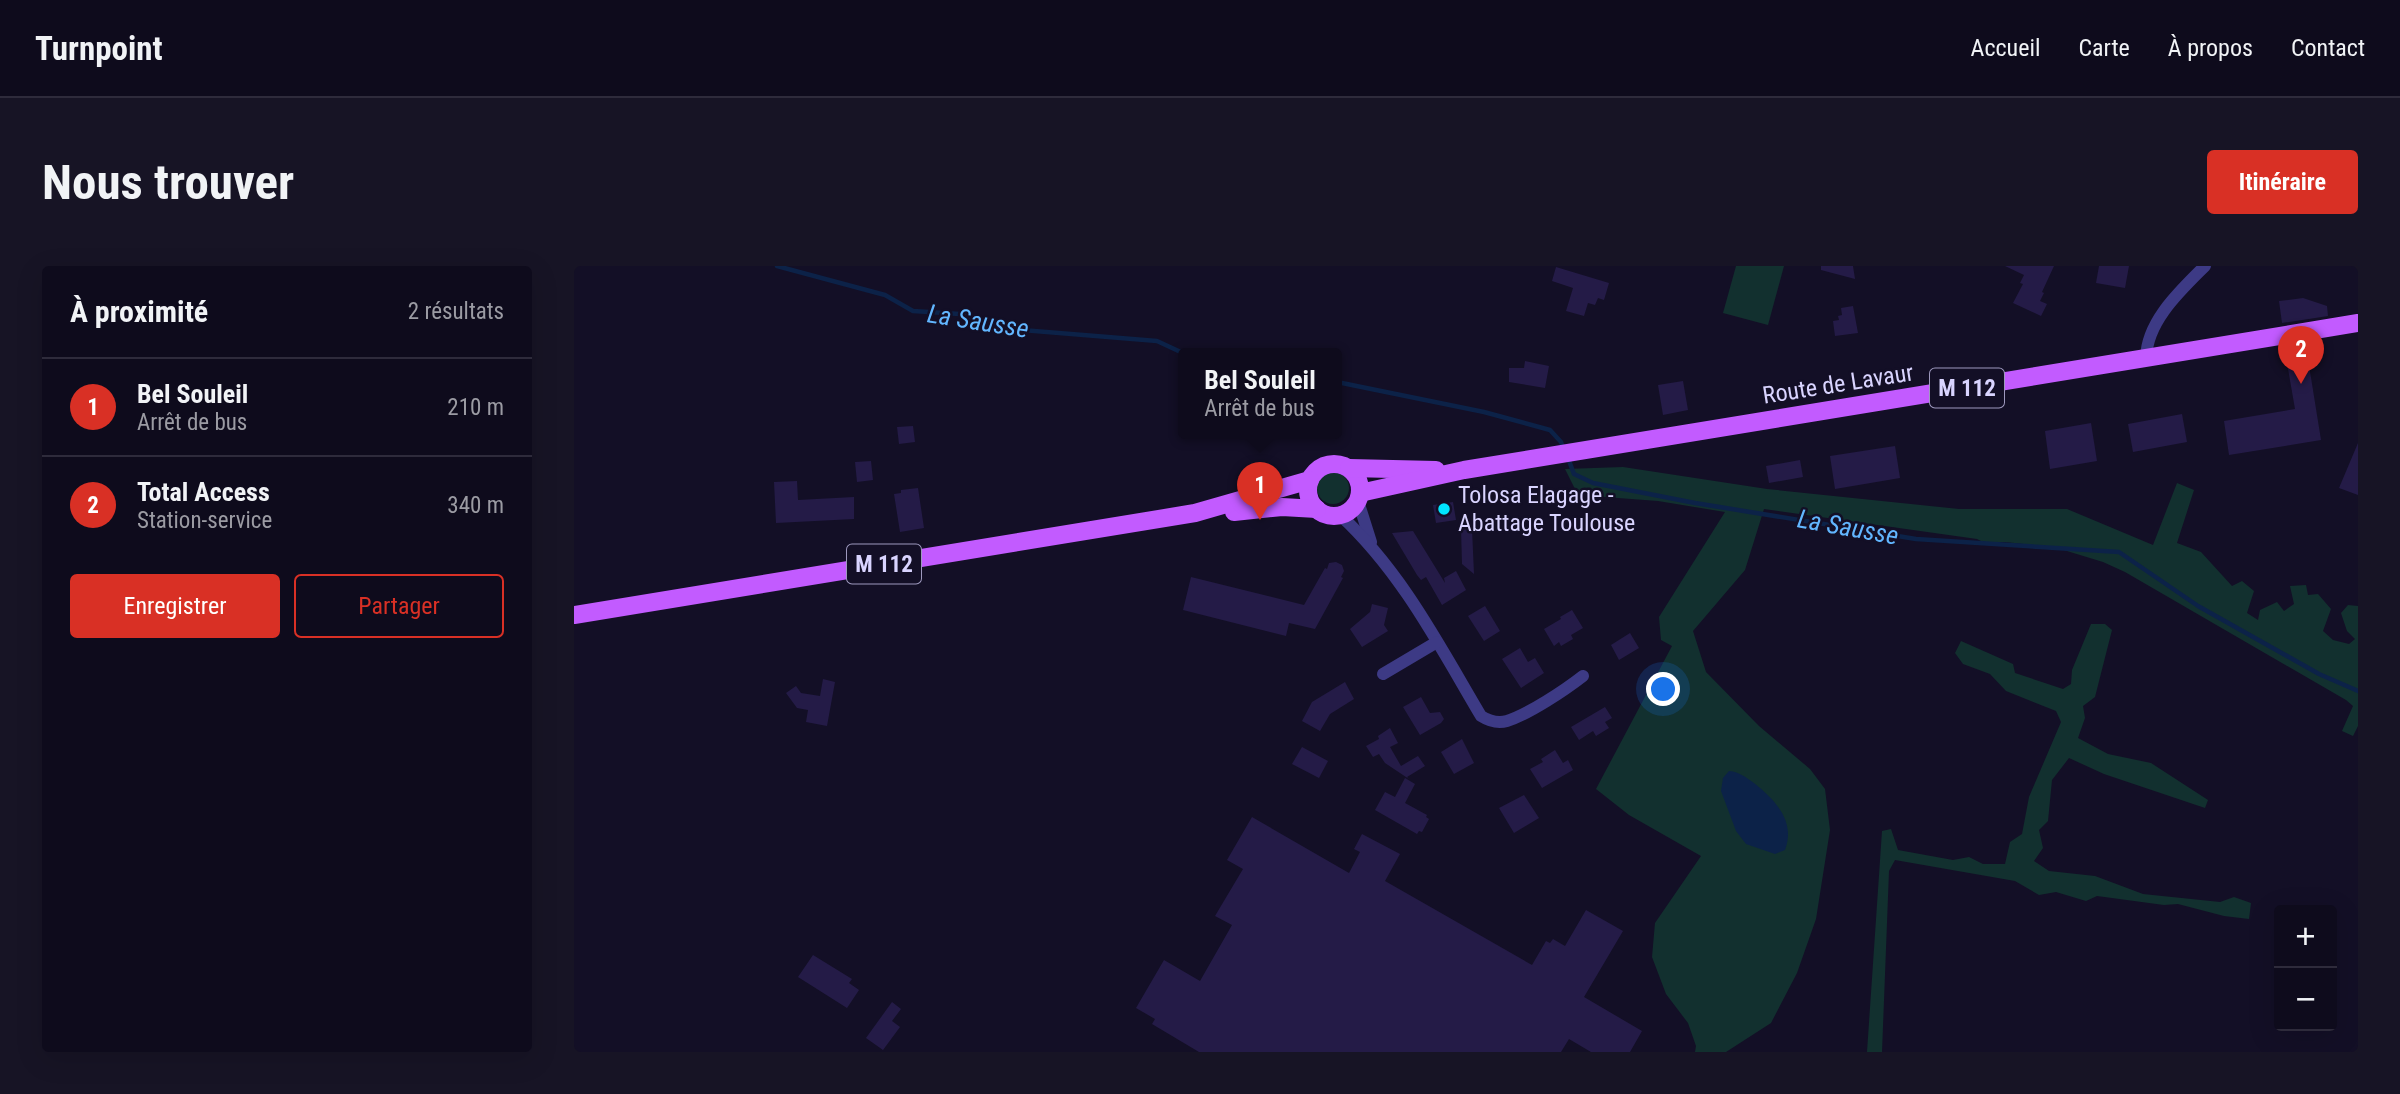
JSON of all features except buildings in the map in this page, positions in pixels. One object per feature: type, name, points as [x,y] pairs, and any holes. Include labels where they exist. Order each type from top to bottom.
[{"type":"main road","name":"Route de Lavaur","points":[[1464,470],[2358,323]]},
{"type":"main road","points":[[1330,464],[1349,468],[1358,479],[1359,497],[1347,512],[1339,515],[1317,509],[1309,496],[1310,480],[1318,470],[1330,464]]},
{"type":"main road","name":"M 112","points":[[1349,468],[1464,470]]},
{"type":"main road","name":"M 112","points":[[1359,497],[1464,470]]},
{"type":"main road","name":"M 112","points":[[1195,513],[1310,480]]},
{"type":"main road","name":"M 112","points":[[574,615],[1195,513],[1282,507],[1317,509]]},
{"type":"street","points":[[2146,358],[2149,338],[2172,300],[2204,266]]},
{"type":"street","points":[[1359,497],[1369,539],[1376,552]]},
{"type":"street","points":[[1339,515],[1366,539],[1395,574],[1481,716],[1492,722],[1506,722],[1564,691],[1583,676]]},
{"type":"street","points":[[1383,674],[1437,642]]},
{"type":"green space","points":[[1736,266],[1784,266],[1768,325],[1723,313]]},
{"type":"green space","points":[[1623,467],[1767,489],[1959,509],[2067,509],[2153,545],[2177,483],[2194,490],[2177,543],[2201,552],[2232,586],[2242,581],[2254,591],[2247,613],[2258,620],[2260,610],[2277,602],[2284,611],[2294,604],[2290,586],[2306,585],[2308,595],[2318,594],[2331,609],[2323,631],[2333,640],[2349,644],[2355,639],[2347,631],[2341,613],[2348,605],[2358,606],[2358,726],[2353,736],[2342,731],[2353,706],[2346,700],[2125,572],[2103,562],[2057,548],[1983,542],[1764,509],[1745,570],[1693,631],[1706,672],[1759,726],[1810,769],[1825,789],[1830,830],[1816,919],[1797,973],[1771,1023],[1726,1052],[1695,1052],[1696,1046],[1688,1023],[1666,994],[1652,957],[1655,923],[1701,856],[1629,815],[1596,789],[1672,646],[1661,640],[1659,617],[1725,512],[1658,501],[1578,495],[1565,469]]},
{"type":"green space","points":[[1333,472],[1344,477],[1349,488],[1344,499],[1333,504],[1322,499],[1317,488],[1322,477]]},
{"type":"green space","points":[[2091,624],[2105,624],[2112,630],[2095,697],[2083,706],[2085,718],[2078,738],[2108,754],[2151,763],[2208,800],[2205,808],[2104,774],[2069,758],[2052,780],[2048,821],[2039,830],[2043,848],[2034,861],[2049,871],[2095,876],[2143,894],[2220,902],[2234,897],[2251,903],[2249,919],[2224,916],[2178,904],[2164,905],[2097,896],[2086,901],[2056,892],[2039,895],[2015,881],[1895,860],[1889,871],[1882,1052],[1867,1052],[1882,831],[1891,829],[1898,850],[1953,860],[1969,857],[1983,864],[2005,864],[2010,842],[2022,834],[2029,797],[2061,722],[2056,711],[2006,691],[1990,674],[1963,664],[1955,653],[1961,641],[2013,664],[2015,673],[2063,689],[2071,684],[2072,670]]},
{"type":"water","points":[[1729,771],[1754,783],[1782,812],[1788,830],[1785,850],[1775,854],[1746,844],[1736,831],[1721,791],[1723,778]]},
{"type":"waterway","name":"La Sausse","points":[[777,266],[885,295],[913,311],[960,314],[1009,329],[1157,341],[1178,351]]},
{"type":"waterway","name":"La Sausse","points":[[1342,383],[1484,412],[1550,430],[1561,442],[1564,450]]},
{"type":"waterway","name":"La Sausse","points":[[1568,458],[1574,474],[1593,483],[1695,503],[1916,539],[2119,552],[2198,606],[2319,674],[2358,691]]},
{"type":"place","name":"Total Access","points":[[2301,384]]},
{"type":"place","name":"Tolosa Elagage - Abattage Toulouse","points":[[1444,509]]},
{"type":"place","name":"Bel Souleil","points":[[1260,520]]}]
